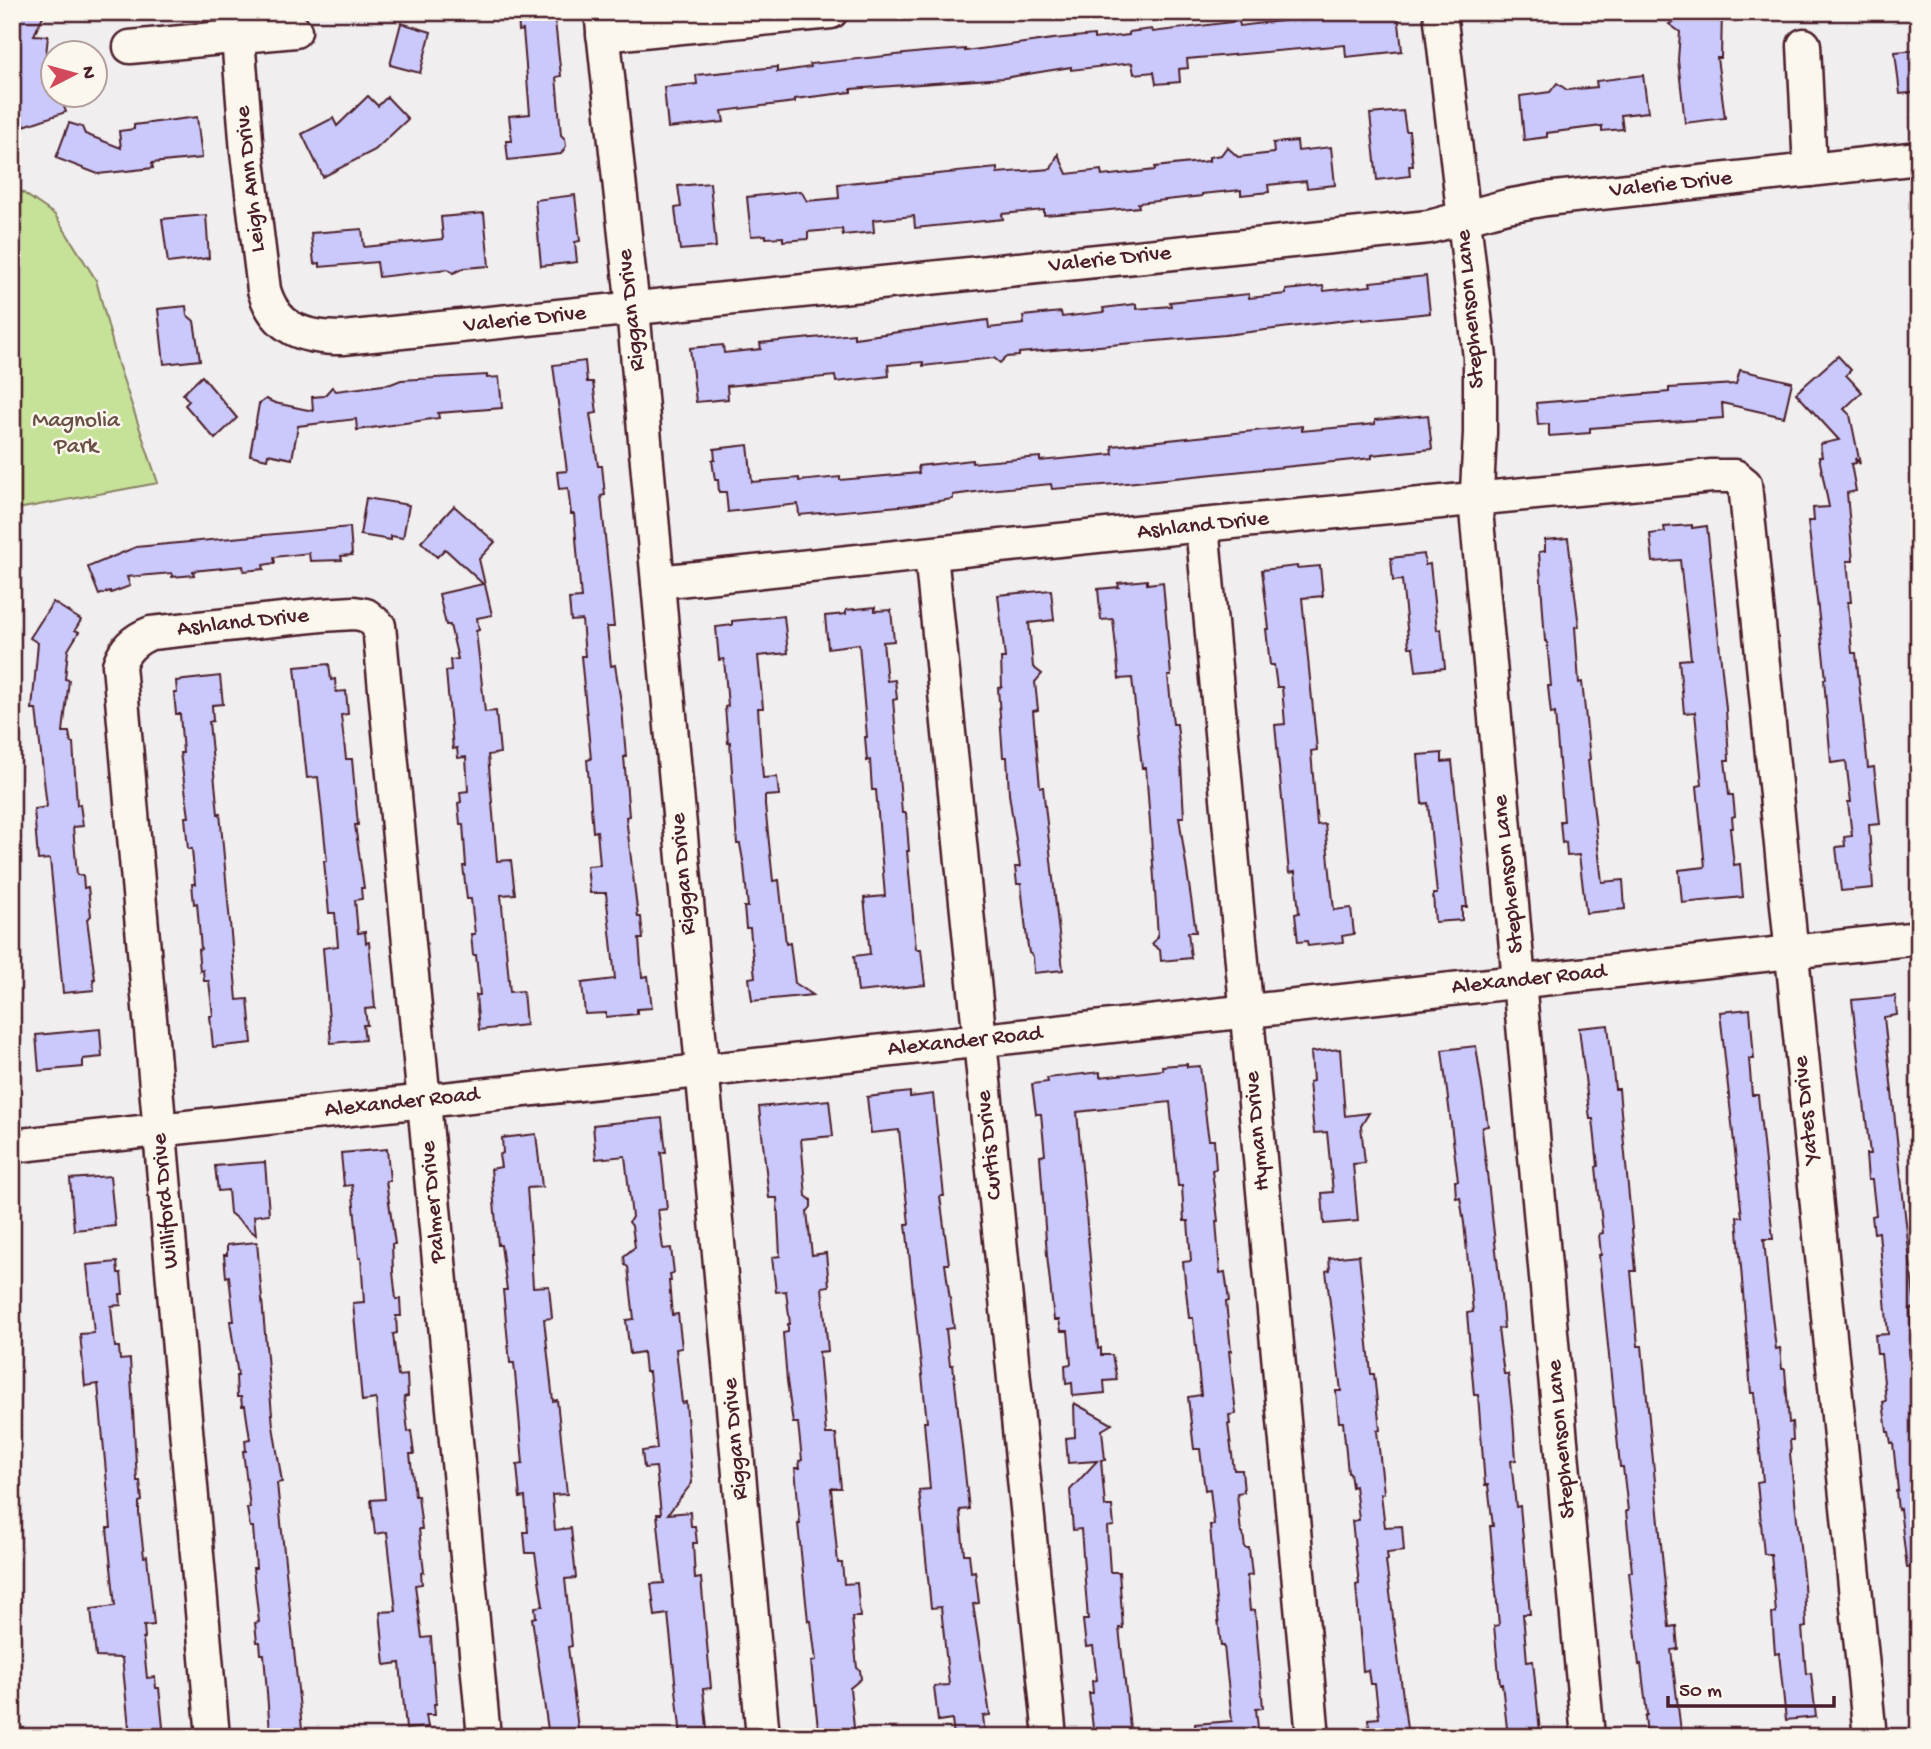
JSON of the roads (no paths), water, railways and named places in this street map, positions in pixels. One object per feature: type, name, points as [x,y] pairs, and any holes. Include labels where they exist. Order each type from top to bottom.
[{"type":"street","points":[[602,24],[831,12]]},
{"type":"street","name":"Stephenson Lane","points":[[1440,12],[1480,358],[1480,433],[1476,499],[1588,1737]]},
{"type":"street","points":[[130,47],[237,24],[295,31]]},
{"type":"street","name":"Leigh Ann Drive","points":[[237,24],[247,152],[264,290],[274,314],[298,332]]},
{"type":"street","name":"Riggan Drive","points":[[602,24],[633,309],[763,1737]]},
{"type":"street","points":[[1804,45],[1810,170]]},
{"type":"street","name":"Valerie Drive","points":[[298,332],[318,338],[343,338],[1429,227],[1546,199],[1919,158]]},
{"type":"street","name":"Ashland Drive","points":[[658,582],[1202,525],[1712,476],[1735,476],[1745,484]]},
{"type":"street","name":"Yates Drive","points":[[1745,484],[1870,1737]]},
{"type":"street","name":"Hyman Drive","points":[[1202,525],[1313,1737]]},
{"type":"street","name":"Curtis Drive","points":[[931,554],[1050,1737]]},
{"type":"street","name":"Ashland Drive","points":[[119,665],[126,649],[142,637],[163,631],[354,614],[366,615],[379,626]]},
{"type":"street","name":"Palmer Drive","points":[[379,626],[484,1737]]},
{"type":"street","name":"Williford Drive","points":[[119,665],[213,1737]]},
{"type":"street","name":"Alexander Road","points":[[12,1146],[1919,938]]},
{"type":"park label","name":"Magnolia Park","points":[[76,434]]}]
